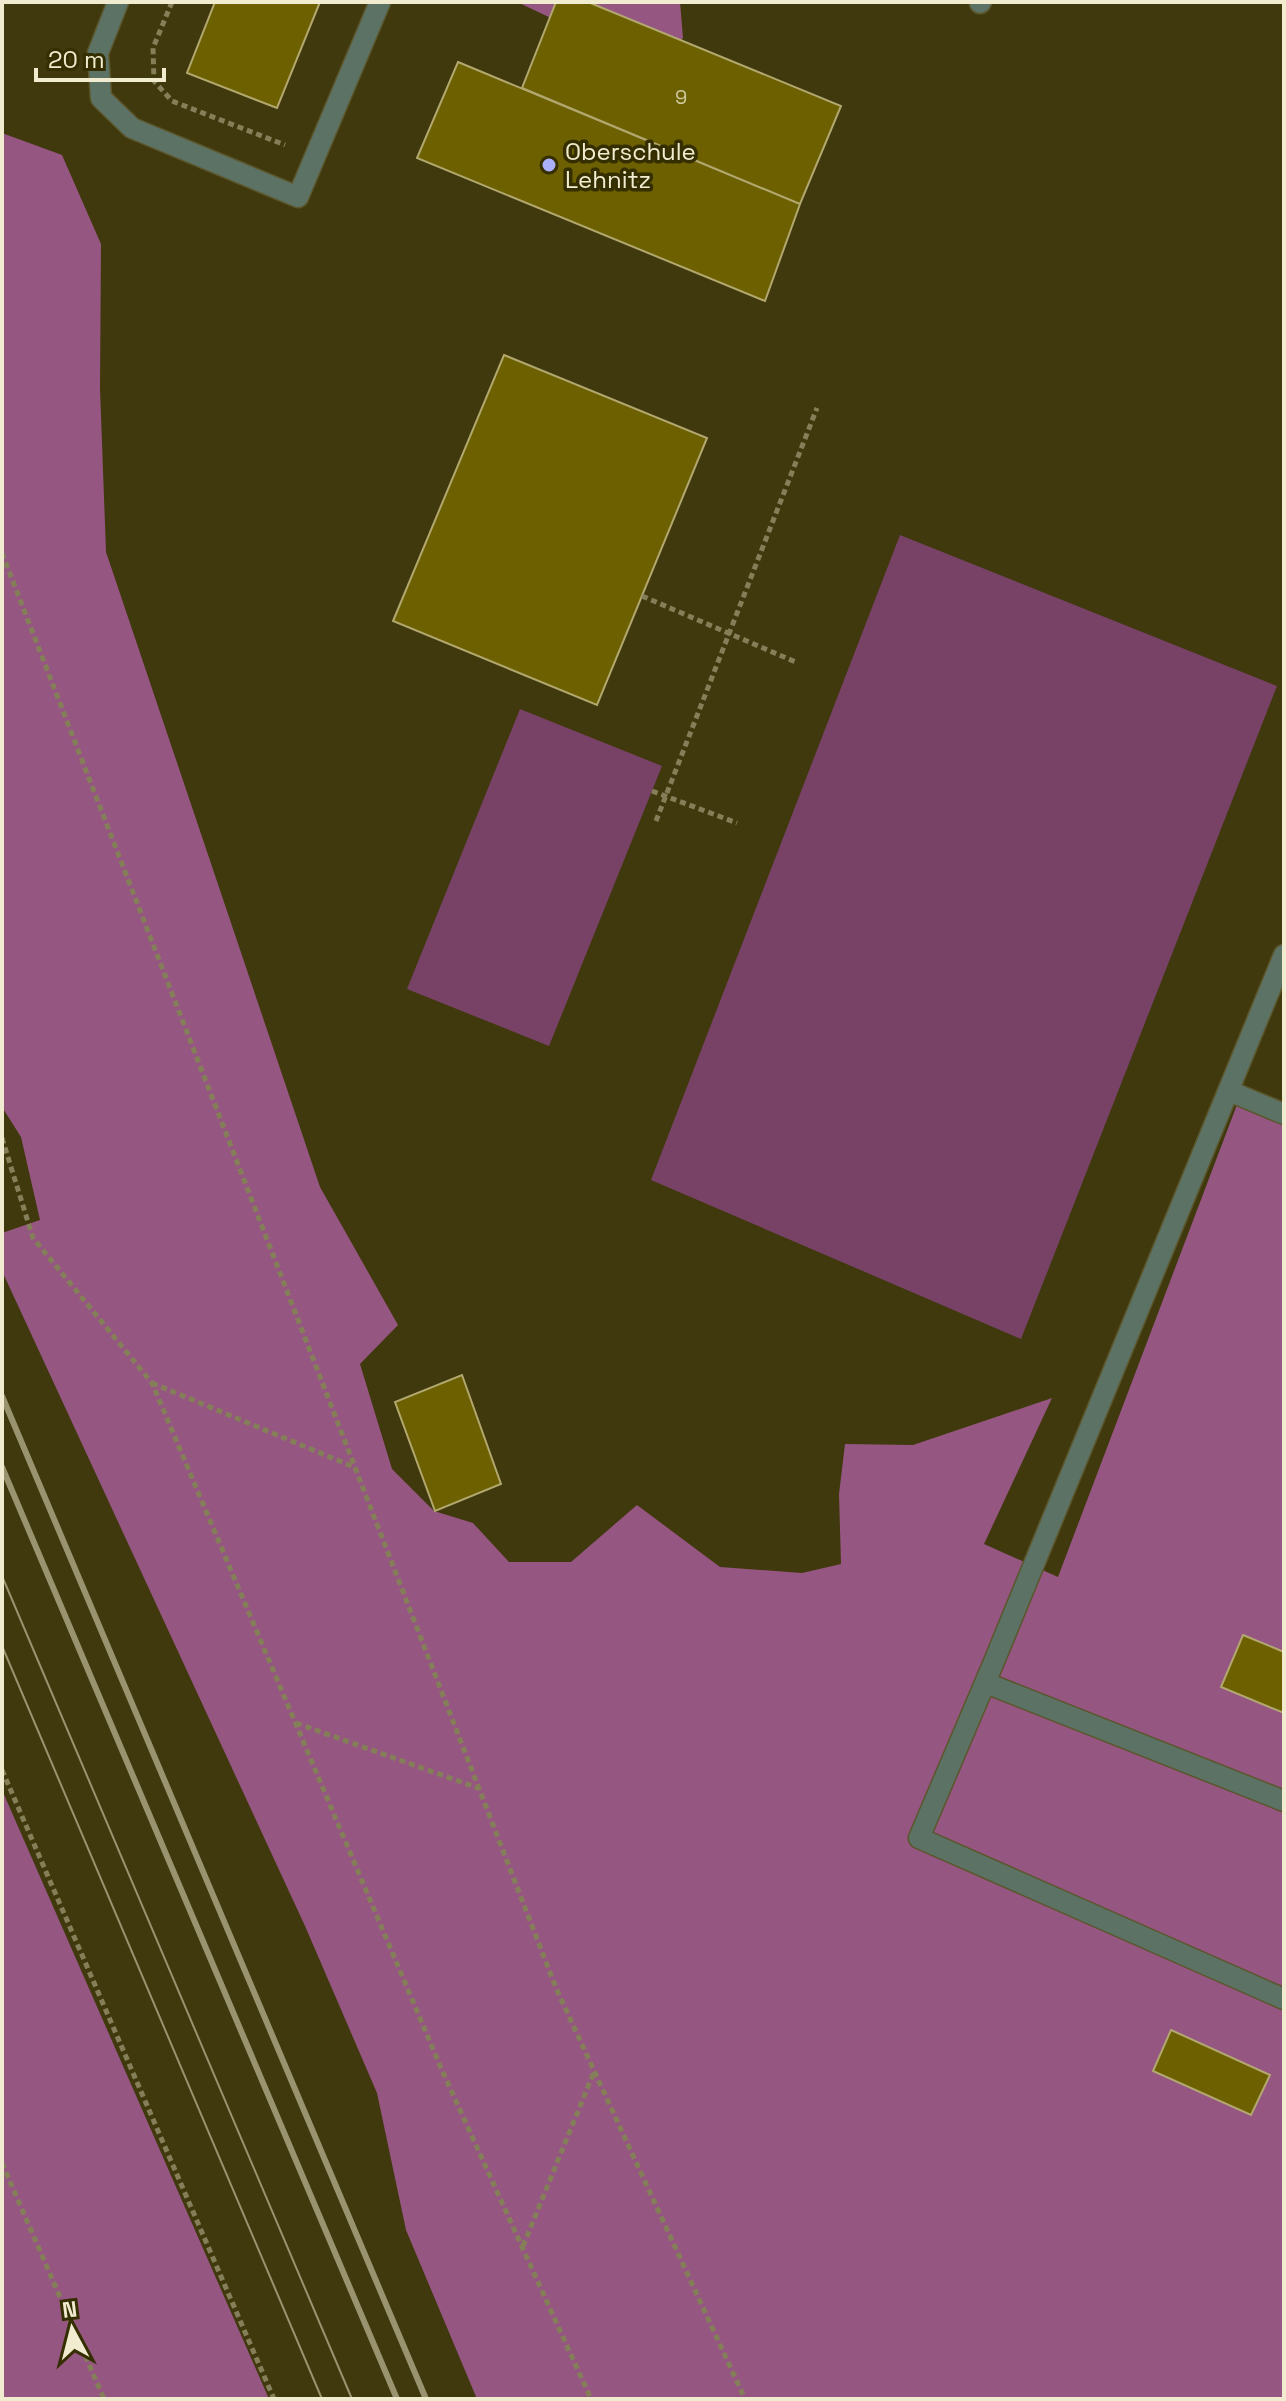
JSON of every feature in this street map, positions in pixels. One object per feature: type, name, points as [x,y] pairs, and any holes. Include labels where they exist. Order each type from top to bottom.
[{"type":"lane","points":[[118,2],[98,53],[101,98],[132,128],[298,197],[380,2]]},
{"type":"lane","points":[[1284,955],[919,1838],[1284,1999]]},
{"type":"lane","points":[[1229,1091],[1284,1114]]},
{"type":"lane","points":[[986,1683],[1284,1801]]},
{"type":"path","points":[[172,2],[153,48],[154,81],[172,101],[315,157]]},
{"type":"path","points":[[656,821],[817,408]]},
{"type":"path","points":[[2,553],[556,1988],[745,2399]]},
{"type":"path","points":[[642,596],[798,663]]},
{"type":"path","points":[[652,791],[737,823]]},
{"type":"path","points":[[2,1138],[33,1238],[152,1383],[441,2068],[591,2399]]},
{"type":"path","points":[[152,1383],[355,1467]]},
{"type":"path","points":[[296,1723],[479,1789]]},
{"type":"path","points":[[2,1770],[274,2399]]},
{"type":"path","points":[[522,2247],[594,2072]]},
{"type":"path","points":[[2,2163],[104,2399]]},
{"type":"shaded area","points":[[517,2],[680,2],[683,38],[657,68]]},
{"type":"shaded area","points":[[2,133],[62,155],[101,244],[100,388],[106,552],[320,1187],[398,1325],[360,1364],[392,1469],[434,1511],[473,1523],[509,1562],[571,1562],[637,1505],[720,1567],[802,1573],[841,1564],[839,1494],[845,1444],[913,1445],[1052,1398],[984,1544],[1058,1577],[1238,1102],[1284,1122],[1284,2399],[477,2399],[406,2230],[377,2093],[305,1926],[2,1271],[2,1233],[40,1220],[21,1137],[2,1107]]},
{"type":"shaded area","points":[[900,535],[1277,686],[1021,1339],[651,1180]]},
{"type":"shaded area","points":[[520,709],[662,766],[549,1046],[407,989]]},
{"type":"shaded area","points":[[2,1790],[269,2399],[2,2399]]},
{"type":"building","points":[[215,2],[320,2],[277,108],[187,73]]},
{"type":"building","points":[[556,2],[588,2],[841,106],[800,204],[522,88]]},
{"type":"building","points":[[458,62],[800,204],[765,301],[417,158]]},
{"type":"building","points":[[504,355],[707,438],[597,705],[393,621]]},
{"type":"building","points":[[462,1375],[501,1484],[435,1511],[395,1402]]},
{"type":"building","points":[[1243,1635],[1284,1652],[1284,1713],[1221,1687]]},
{"type":"building","points":[[1171,2030],[1270,2075],[1251,2115],[1153,2071]]},
{"type":"tram line","points":[[2,1576],[352,2399]]},
{"type":"tram line","points":[[2,1646],[322,2399]]},
{"type":"railway","points":[[2,1396],[426,2399]]},
{"type":"railway","points":[[2,1467],[397,2399]]},
{"type":"place","name":"Oberschule Lehnitz","points":[[549,165]]}]
